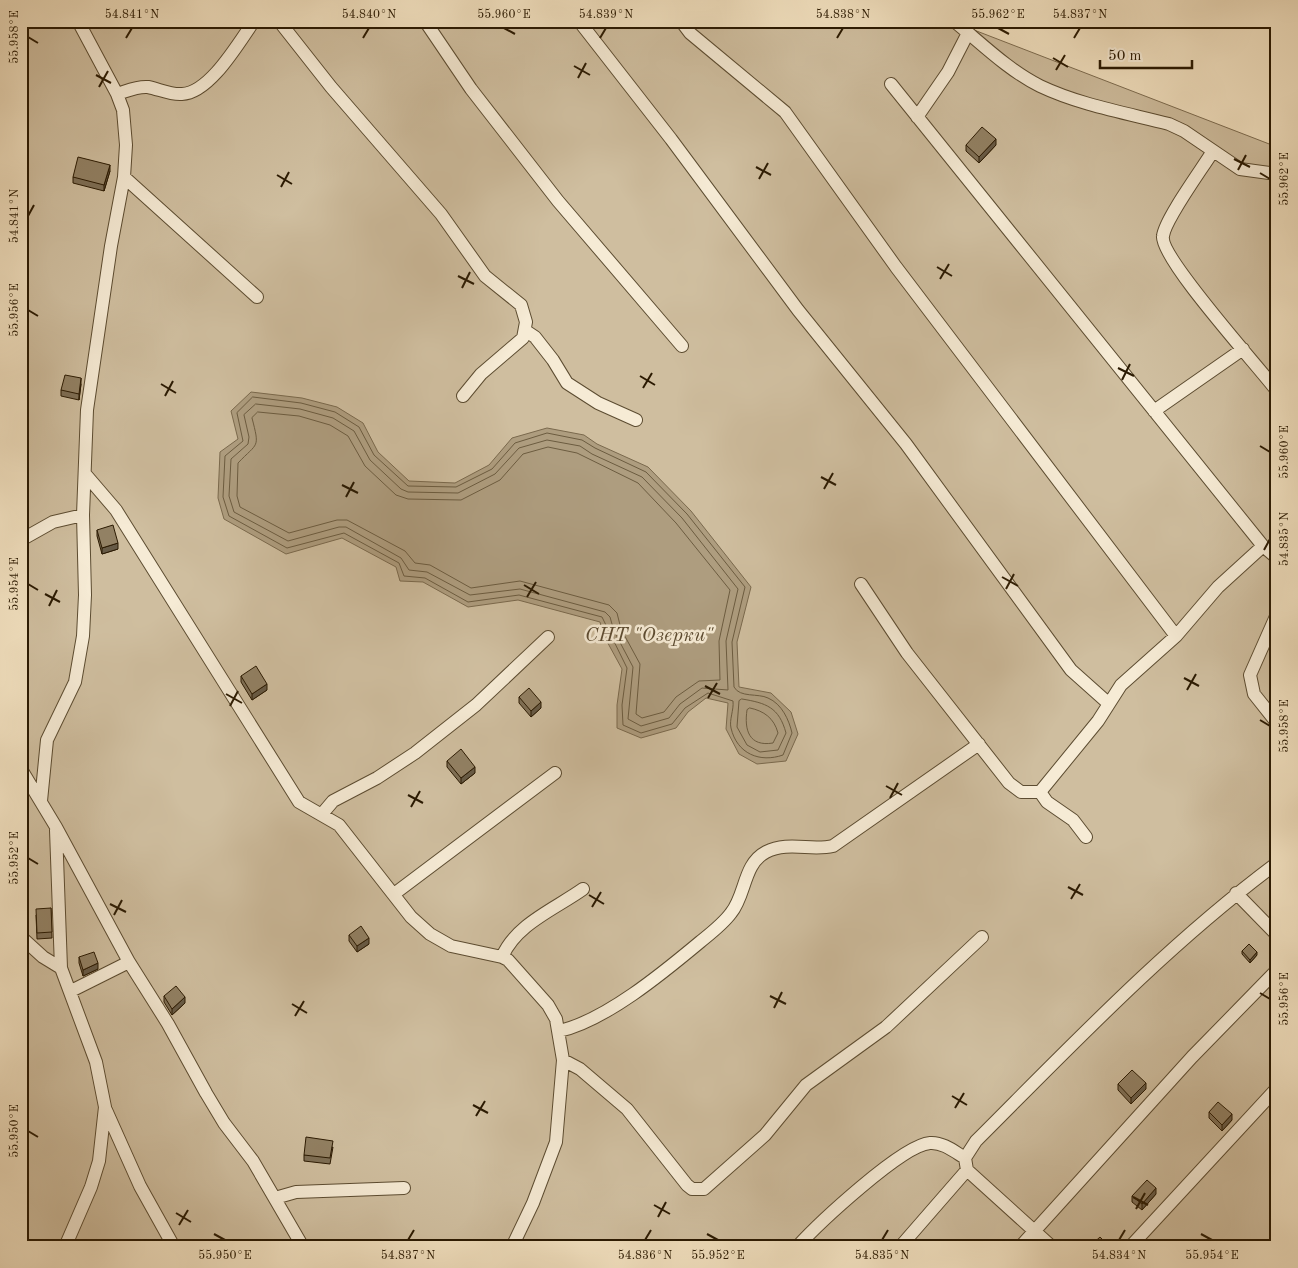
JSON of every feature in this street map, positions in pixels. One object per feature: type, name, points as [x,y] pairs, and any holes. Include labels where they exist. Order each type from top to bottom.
[{"type":"street","points":[[41,802],[48,740],[75,682],[78,670],[85,595],[85,437],[89,393],[111,246],[124,177],[125,131],[123,110],[118,94],[78,21]]},
{"type":"street","points":[[118,94],[142,87],[181,94],[192,92],[216,73],[254,21]]},
{"type":"street","points":[[279,21],[331,87],[441,214],[484,276],[521,305],[525,313],[526,331],[517,344],[481,374],[463,396]]},
{"type":"street","points":[[425,21],[471,88],[558,201],[682,346]]},
{"type":"street","points":[[579,21],[672,139],[798,310],[906,444],[1071,670],[1108,703]]},
{"type":"street","points":[[681,21],[696,38],[785,112],[896,268],[1176,636]]},
{"type":"street","points":[[954,21],[1039,86],[1067,97],[1169,124],[1184,131],[1240,169],[1277,174]]},
{"type":"street","points":[[917,117],[948,72],[968,33]]},
{"type":"street","points":[[891,84],[1263,546],[1277,558]]},
{"type":"street","points":[[1212,151],[1168,223],[1162,237],[1164,247],[1198,295],[1277,391]]},
{"type":"street","points":[[124,177],[257,297]]},
{"type":"street","points":[[526,331],[535,337],[554,360],[567,383],[598,403],[636,420]]},
{"type":"street","points":[[1154,411],[1243,349]]},
{"type":"street","points":[[86,475],[116,510],[292,794],[299,802],[339,825],[421,927],[441,942],[468,951],[502,957],[514,966],[548,1005],[556,1019],[562,1060],[556,1142],[533,1203],[512,1247]]},
{"type":"street","points":[[21,540],[53,522],[84,515]]},
{"type":"street","points":[[1040,792],[1098,721],[1108,703],[1133,674],[1176,636],[1218,587],[1263,546]]},
{"type":"street","points":[[861,584],[907,653],[1016,790],[1040,792]]},
{"type":"street","points":[[1277,614],[1250,675],[1254,694],[1277,724]]},
{"type":"street","points":[[322,814],[333,801],[377,778],[416,753],[476,705],[548,637]]},
{"type":"street","points":[[559,1031],[587,1022],[650,982],[724,922],[738,901],[749,869],[764,853],[787,846],[823,848],[833,846],[979,744]]},
{"type":"street","points":[[21,768],[56,827],[129,962],[168,1024],[224,1122],[253,1161],[303,1247]]},
{"type":"street","points":[[394,894],[555,773]]},
{"type":"street","points":[[1040,792],[1047,802],[1073,820],[1086,837]]},
{"type":"street","points":[[56,827],[61,968],[96,1062],[105,1107],[140,1186],[174,1247]]},
{"type":"street","points":[[900,1247],[966,1164],[976,1141],[1113,1002],[1236,893],[1277,863]]},
{"type":"street","points":[[502,957],[510,941],[536,919],[583,889]]},
{"type":"street","points":[[1236,893],[1277,935]]},
{"type":"street","points":[[21,937],[43,957],[61,968]]},
{"type":"street","points":[[562,1060],[570,1062],[580,1069],[626,1109],[692,1189],[704,1189],[765,1135],[806,1086],[886,1027],[982,937]]},
{"type":"street","points":[[71,991],[129,962]]},
{"type":"street","points":[[1020,1247],[1192,1057],[1277,970]]},
{"type":"street","points":[[1130,1247],[1277,1088]]},
{"type":"street","points":[[65,1247],[91,1187],[99,1161],[105,1107]]},
{"type":"street","points":[[797,1247],[844,1202],[908,1151],[930,1143],[938,1144],[966,1164],[1034,1232],[1052,1247]]},
{"type":"street","points":[[275,1198],[296,1192],[404,1188]]},
{"type":"street","points":[[1272,1247],[1277,1241]]},
{"type":"green space","name":"СНТ \"Озерки\"","points":[[21,21],[966,21],[974,30],[1277,147],[1277,1247],[21,1247]]},
{"type":"water","points":[[251,392],[302,398],[337,407],[363,423],[378,452],[409,481],[455,483],[489,465],[512,438],[547,428],[584,435],[597,444],[648,467],[691,511],[751,587],[737,642],[739,687],[771,693],[791,712],[798,734],[786,761],[757,764],[739,754],[726,729],[728,703],[706,698],[688,712],[676,728],[641,738],[617,728],[617,705],[622,669],[604,636],[600,622],[518,600],[468,607],[423,582],[400,581],[396,567],[342,538],[286,554],[224,519],[218,498],[220,452],[238,439],[231,411]]},
{"type":"building","points":[[982,127],[996,139],[979,157],[966,145]]},
{"type":"building","points":[[78,157],[110,165],[104,185],[73,177]]},
{"type":"building","points":[[65,375],[81,378],[79,394],[61,390]]},
{"type":"building","points":[[113,525],[118,543],[102,548],[97,530]]},
{"type":"building","points":[[256,666],[267,684],[252,694],[241,676]]},
{"type":"building","points":[[529,688],[541,702],[531,711],[519,697]]},
{"type":"building","points":[[461,749],[475,767],[461,778],[447,761]]},
{"type":"building","points":[[51,908],[52,932],[37,933],[36,909]]},
{"type":"building","points":[[361,926],[369,938],[357,946],[349,935]]},
{"type":"building","points":[[1249,944],[1257,952],[1250,960],[1242,951]]},
{"type":"building","points":[[94,952],[98,963],[83,970],[79,957]]},
{"type":"building","points":[[176,986],[185,997],[172,1009],[164,996]]},
{"type":"building","points":[[1132,1070],[1146,1083],[1131,1098],[1118,1084]]},
{"type":"building","points":[[1218,1102],[1232,1114],[1222,1125],[1209,1112]]},
{"type":"building","points":[[306,1137],[333,1141],[330,1158],[304,1155]]},
{"type":"building","points":[[1147,1180],[1156,1188],[1142,1204],[1132,1196]]},
{"type":"building","points":[[1100,1237],[1110,1247],[1089,1247]]}]
